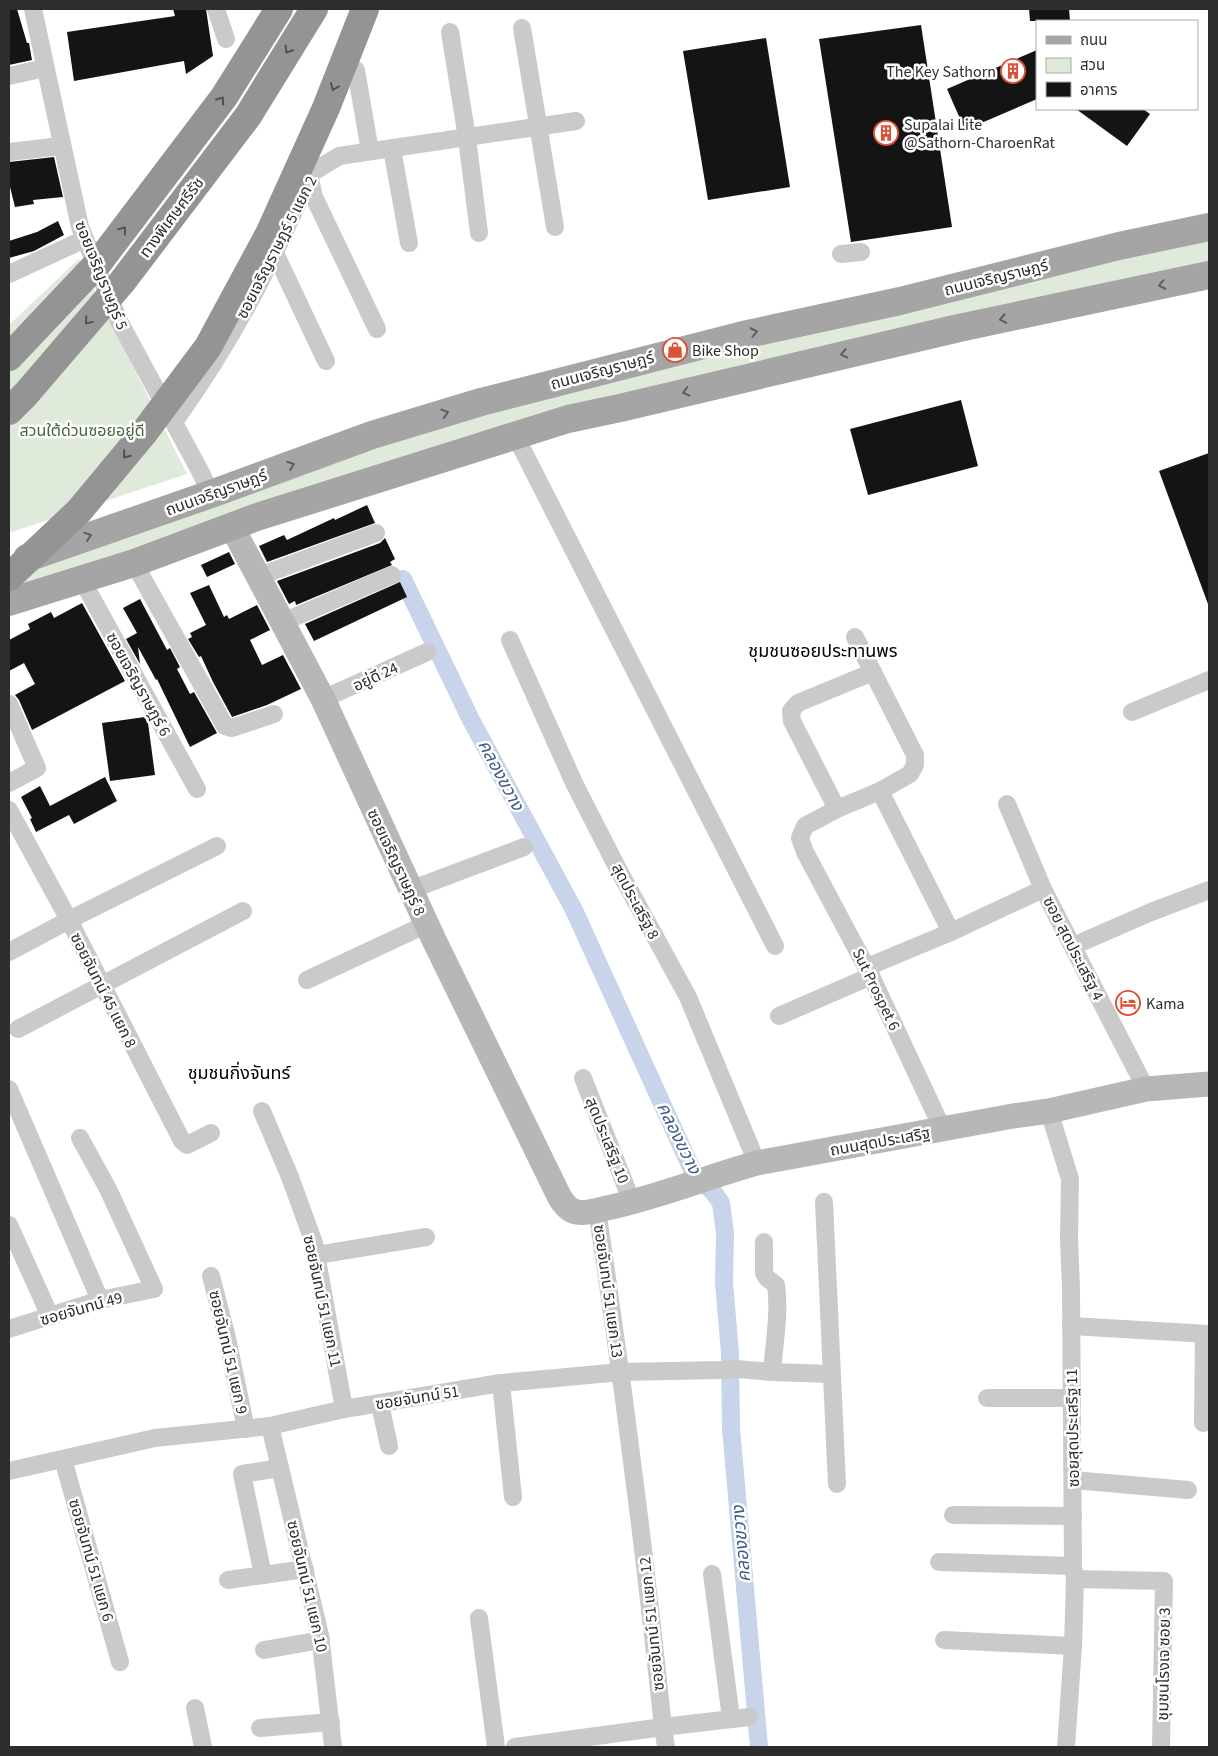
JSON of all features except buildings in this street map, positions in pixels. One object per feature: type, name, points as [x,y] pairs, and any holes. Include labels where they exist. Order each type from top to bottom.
[{"type":"highway","name":"ทางพิเศษศรีรัช","points":[[9,357],[98,262],[224,97],[279,9]]},
{"type":"highway","name":"ทางพิเศษศรีรัช","points":[[9,411],[26,394],[122,282],[236,132],[248,116],[314,9]]},
{"type":"highway","points":[[9,576],[79,511],[143,434],[208,348],[268,234],[326,108],[365,9]]},
{"type":"main road","name":"ถนนเจริญราษฎร์","points":[[9,564],[211,494],[372,435],[510,394],[743,335],[900,302],[1118,246],[1209,227]]},
{"type":"main road","points":[[9,602],[134,563],[257,517],[568,419],[959,328],[1209,275]]},
{"type":"street","name":"ซอยเจริญราษฎร์ 5","points":[[33,9],[61,146],[80,227],[119,321],[211,494]]},
{"type":"street","points":[[216,9],[226,39]]},
{"type":"street","points":[[522,28],[555,227]]},
{"type":"street","points":[[450,32],[467,138],[479,233]]},
{"type":"street","points":[[9,76],[45,68]]},
{"type":"street","points":[[356,70],[370,152]]},
{"type":"street","name":"ซอยเจริญราษฎร์ 5 แยก 2","points":[[174,422],[199,388],[241,317],[313,172],[318,168],[339,156],[576,121]]},
{"type":"street","points":[[9,152],[61,146]]},
{"type":"street","points":[[392,149],[409,243]]},
{"type":"street","points":[[310,179],[314,197],[377,329]]},
{"type":"street","points":[[9,274],[85,239]]},
{"type":"street","points":[[274,252],[326,361]]},
{"type":"street","points":[[841,254],[861,252]]},
{"type":"street","points":[[515,435],[774,946]]},
{"type":"street","name":"ซอยเจริญราษฎร์ 8","points":[[232,527],[257,577],[324,699],[426,924],[560,1198]]},
{"type":"street","points":[[257,577],[376,533]]},
{"type":"street","points":[[134,563],[225,726],[232,728],[274,714]]},
{"type":"street","points":[[283,622],[392,575]]},
{"type":"street","name":"ซอยเจริญราษฎร์ 6","points":[[82,580],[196,789]]},
{"type":"street","points":[[855,637],[916,755],[915,765],[910,774],[880,791],[836,809],[792,721],[791,711],[798,703],[873,672]]},
{"type":"street","name":"สุดประเสริฐ 8","points":[[510,640],[575,785],[618,869],[688,997],[757,1163]]},
{"type":"street","name":"อยู่ดี 24","points":[[324,699],[426,652]]},
{"type":"street","points":[[1132,712],[1209,680]]},
{"type":"street","points":[[9,704],[37,768],[9,783]]},
{"type":"street","points":[[880,791],[951,932]]},
{"type":"street","name":"ซอย สุดประเสริฐ 4","points":[[1007,804],[1043,889],[1146,1089]]},
{"type":"street","name":"Sut Prospet 6","points":[[836,809],[805,826],[800,838],[805,852],[869,971],[943,1130]]},
{"type":"street","name":"ซอยจันทน์ 45 แยก 8","points":[[9,810],[69,920],[182,1141],[187,1145],[211,1133]]},
{"type":"street","points":[[9,952],[217,846]]},
{"type":"street","points":[[410,890],[524,846]]},
{"type":"street","points":[[779,1016],[869,971],[1043,889]]},
{"type":"street","points":[[1073,946],[1151,912],[1209,890]]},
{"type":"street","points":[[18,1029],[243,911]]},
{"type":"street","points":[[307,980],[426,924]]},
{"type":"street","name":"สุดประเสริฐ 10","points":[[583,1078],[632,1202]]},
{"type":"street","name":"ถนนสุดประเสริฐ","points":[[560,1198],[566,1207],[576,1212],[598,1210],[632,1202],[757,1163],[1049,1111],[1146,1089],[1209,1084]]},
{"type":"street","points":[[9,1089],[100,1300]]},
{"type":"street","name":"ซอยจันทน์ 51 แยก 11","points":[[262,1111],[290,1177],[317,1255],[344,1410]]},
{"type":"street","name":"ซอยสุดประเสริฐ 11","points":[[1049,1111],[1070,1179],[1069,1238],[1074,1572],[1073,1646],[1066,1747]]},
{"type":"street","name":"ซอยจันทน์ 49","points":[[9,1329],[100,1300],[154,1288],[108,1189],[80,1138]]},
{"type":"street","points":[[824,1202],[837,1484]]},
{"type":"street","name":"ซอยจันทน์ 51 แยก 13","points":[[598,1210],[621,1372]]},
{"type":"street","points":[[9,1225],[50,1316]]},
{"type":"street","points":[[317,1255],[426,1237]]},
{"type":"street","points":[[764,1242],[764,1273],[776,1285],[777,1306],[772,1372]]},
{"type":"street","name":"ซอยจันทน์ 51 แยก 9","points":[[211,1276],[228,1338],[246,1429]]},
{"type":"street","points":[[1071,1326],[1207,1334],[1203,1422]]},
{"type":"street","name":"ซอยจันทน์ 51","points":[[9,1471],[155,1438],[270,1426],[344,1410],[501,1384],[621,1372],[729,1370],[831,1374]]},
{"type":"street","name":"ซอยจันทน์ 51 แยก 12","points":[[621,1372],[666,1747]]},
{"type":"street","points":[[501,1384],[513,1497]]},
{"type":"street","points":[[987,1398],[1072,1398]]},
{"type":"street","points":[[380,1404],[389,1446]]},
{"type":"street","name":"ซอยจันทน์ 51 แยก 10","points":[[270,1426],[321,1640],[333,1747]]},
{"type":"street","name":"ซอยจันทน์ 51 แยก 6","points":[[63,1459],[120,1662]]},
{"type":"street","points":[[262,1575],[242,1474],[280,1468]]},
{"type":"street","points":[[1073,1480],[1188,1490]]},
{"type":"street","points":[[953,1515],[1073,1516]]},
{"type":"street","points":[[939,1562],[1074,1572]]},
{"type":"street","points":[[228,1580],[305,1569]]},
{"type":"street","name":"ชุมชนโรงเจ ซอย 3","points":[[1074,1572],[1164,1581],[1162,1747]]},
{"type":"street","points":[[712,1574],[731,1718]]},
{"type":"street","points":[[479,1618],[496,1747]]},
{"type":"street","points":[[264,1650],[321,1640]]},
{"type":"street","points":[[944,1640],[1073,1646]]},
{"type":"street","points":[[195,1708],[203,1747]]},
{"type":"street","points":[[515,1747],[551,1745],[663,1727],[749,1717]]},
{"type":"street","points":[[260,1728],[331,1722]]},
{"type":"green space","points":[[1209,240],[1209,262],[819,349],[9,592],[9,572],[424,426],[682,359]]},
{"type":"green space","name":"สวนใต้ด่วนซอยอยู่ดี","points":[[79,259],[187,474],[9,533],[9,325]]},
{"type":"waterway","name":"คลองขวาง","points":[[403,579],[471,720],[574,910],[694,1174],[714,1193],[721,1203],[725,1233],[724,1283],[730,1353],[731,1428],[759,1747]]},
{"type":"place","name":"The Key Sathorn","points":[[1013,71]]},
{"type":"place","name":"Supalai Lite @Sathorn-CharoenRat","points":[[886,133]]},
{"type":"place","name":"Bike Shop","points":[[675,350]]},
{"type":"place","name":"Kama","points":[[1128,1003]]},
{"type":"district","name":"ชุมชนซอยประทานพร","points":[[823,651]]},
{"type":"district","name":"ชุมชนกิ่งจันทร์","points":[[239,1073]]}]
